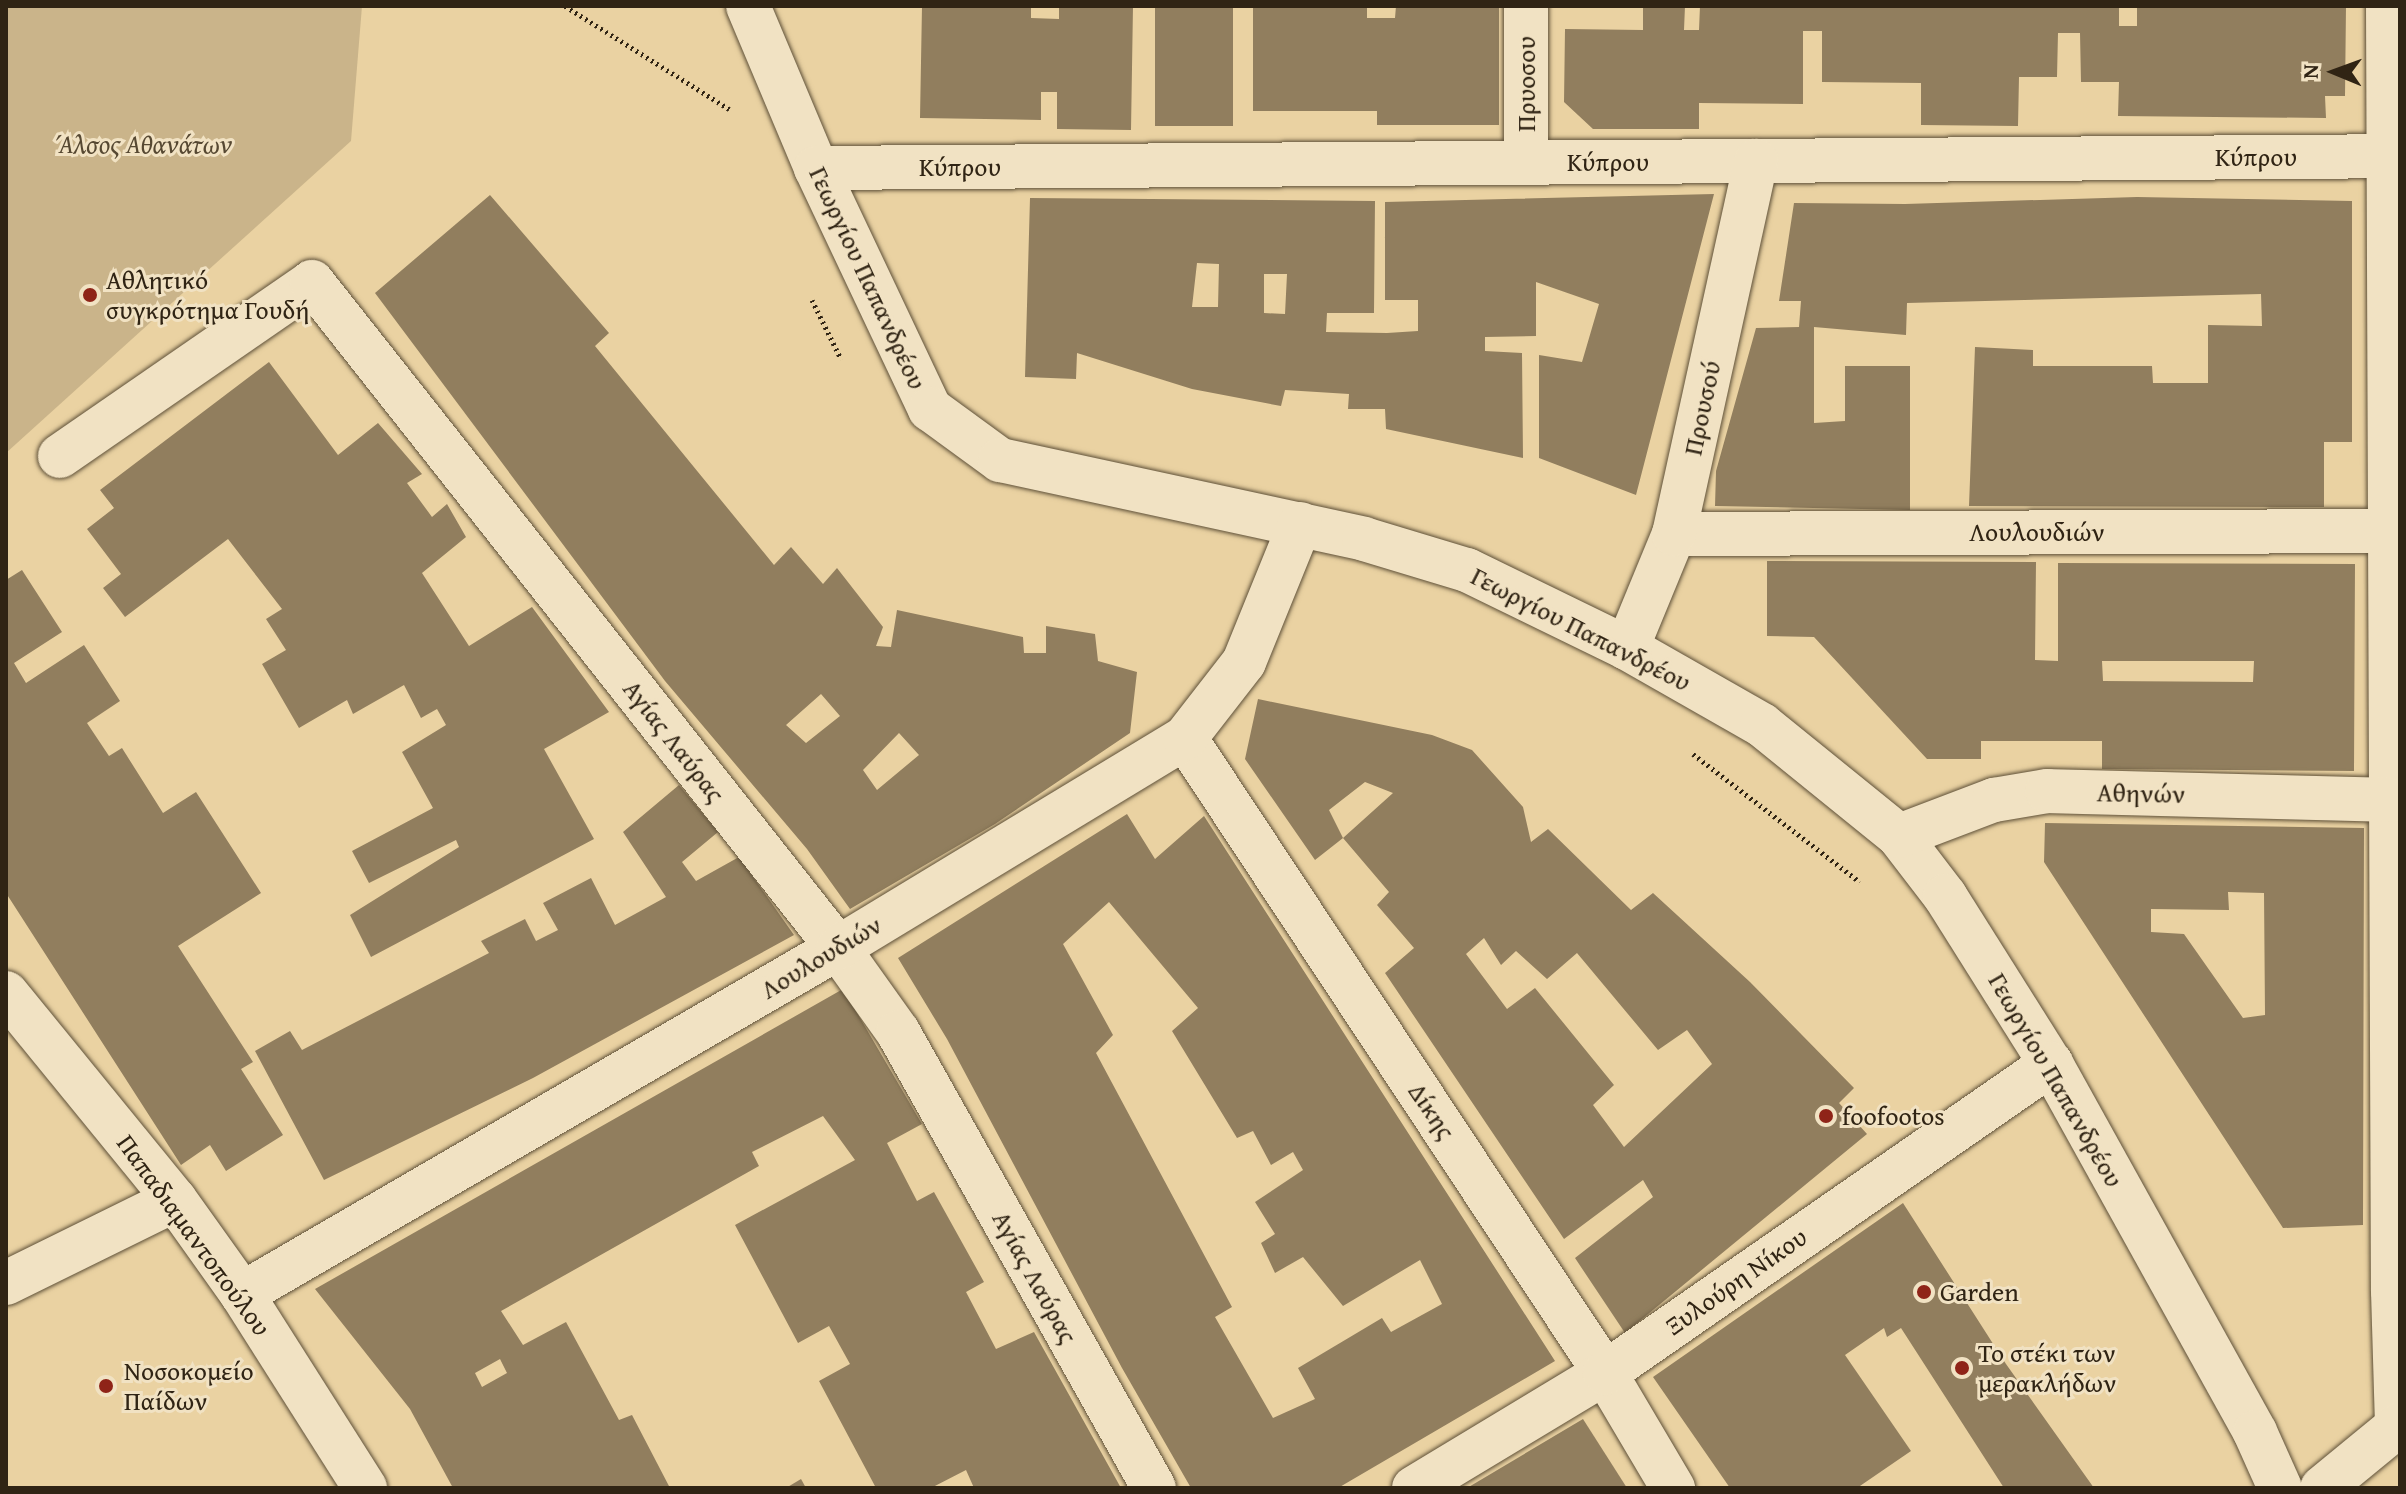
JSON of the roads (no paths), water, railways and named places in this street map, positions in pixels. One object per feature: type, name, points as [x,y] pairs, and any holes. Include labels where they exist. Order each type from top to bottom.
[{"type":"street","name":"Γεωργίου Παπανδρέου","points":[[748,6],[816,168],[930,409],[1000,460],[1364,539],[1467,570],[1627,648],[1762,725],[1899,836],[1945,896],[2051,1064],[2255,1432],[2280,1488]]},
{"type":"street","name":"Πρυοσου","points":[[1526,6],[1526,163]]},
{"type":"street","points":[[2322,1488],[2398,1425],[2391,800],[2395,531],[2394,156],[2388,6]]},
{"type":"street","name":"Κύπρου","points":[[816,168],[2394,156]]},
{"type":"street","name":"Προυσού","points":[[1627,648],[1674,534],[1756,161]]},
{"type":"street","name":"Αγίας Λαύρας","points":[[60,456],[312,282],[838,948],[898,1032],[1154,1488]]},
{"type":"street","name":"Λουλουδιών","points":[[242,1294],[838,948],[1185,738],[1244,662],[1300,524]]},
{"type":"street","name":"Λουλουδιών","points":[[1674,534],[2395,531]]},
{"type":"street","name":"Δίκης","points":[[1185,738],[1605,1373],[1673,1488]]},
{"type":"street","name":"Αθηνών","points":[[1899,836],[1994,800],[2047,791],[2391,800]]},
{"type":"street","name":"Παπαδιαμαντοπούλου","points":[[6,993],[175,1200],[242,1294],[365,1488]]},
{"type":"street","name":"Ξυλούρη Νίκου","points":[[1414,1488],[1605,1373],[2051,1064]]},
{"type":"street","points":[[6,1283],[175,1200]]},
{"type":"place","name":"Αθλητικό συγκρότημα Γουδή","points":[[90,295]]},
{"type":"place","name":"foofootos","points":[[1826,1116]]},
{"type":"place","name":"Garden","points":[[1924,1292]]},
{"type":"place","name":"Το στέκι των μερακλήδων","points":[[1962,1368]]},
{"type":"place","name":"Νοσοκομείο Παίδων","points":[[106,1386]]},
{"type":"park label","name":"Άλσος Αθανάτων","points":[[144,144]]}]
